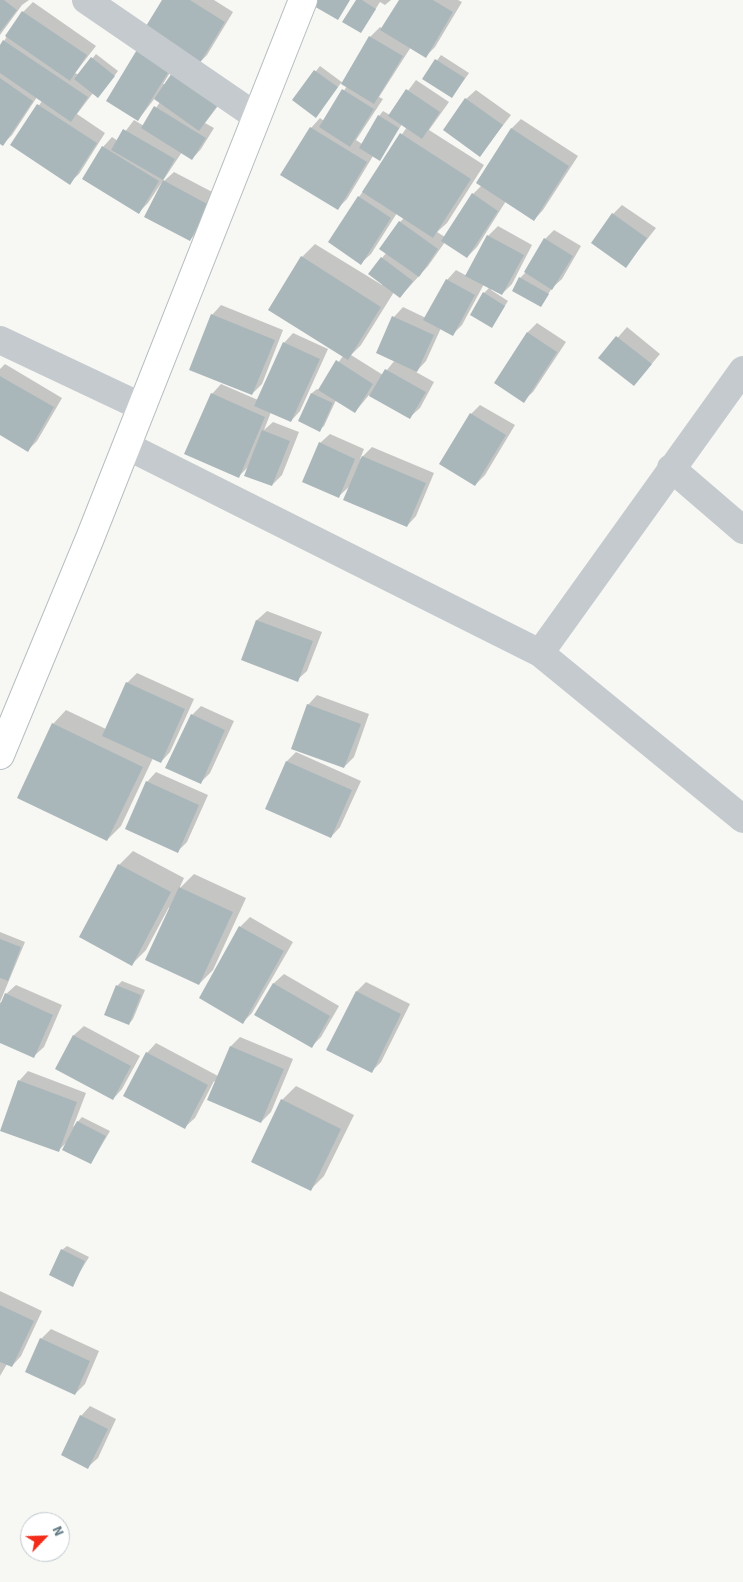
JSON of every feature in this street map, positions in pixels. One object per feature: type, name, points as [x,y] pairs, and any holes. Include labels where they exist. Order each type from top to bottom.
[{"type":"main road","points":[[0,755],[127,446],[303,0]]},
{"type":"street","points":[[86,0],[257,117]]},
{"type":"street","points":[[0,340],[142,407]]},
{"type":"street","points":[[540,653],[743,370]]},
{"type":"street","points":[[127,446],[540,653],[743,819]]},
{"type":"street","points":[[671,468],[743,530]]},
{"type":"building","points":[[0,0],[4,0],[17,10],[0,32]]},
{"type":"building","points":[[162,0],[190,0],[225,22],[198,66],[143,31]]},
{"type":"building","points":[[315,0],[350,0],[338,20],[312,5]]},
{"type":"building","points":[[356,0],[362,0],[376,9],[361,33],[342,22]]},
{"type":"building","points":[[399,0],[433,0],[453,12],[426,58],[380,30]]},
{"type":"building","points":[[22,11],[87,55],[70,81],[5,36]]},
{"type":"building","points":[[369,36],[403,56],[374,104],[341,84]]},
{"type":"building","points":[[3,40],[88,97],[71,122],[0,73],[0,45]]},
{"type":"building","points":[[138,48],[171,68],[138,121],[106,101]]},
{"type":"building","points":[[91,57],[115,76],[98,98],[74,79]]},
{"type":"building","points":[[435,59],[465,78],[452,98],[422,79]]},
{"type":"building","points":[[174,70],[219,103],[199,131],[154,99]]},
{"type":"building","points":[[314,70],[338,87],[316,118],[292,100]]},
{"type":"building","points":[[0,78],[33,101],[3,146],[0,144]]},
{"type":"building","points":[[342,89],[374,109],[350,147],[319,127]]},
{"type":"building","points":[[406,89],[440,112],[422,139],[388,116]]},
{"type":"building","points":[[465,98],[503,125],[480,157],[443,130]]},
{"type":"building","points":[[37,104],[97,143],[70,185],[10,145]]},
{"type":"building","points":[[154,106],[206,138],[192,160],[141,128]]},
{"type":"building","points":[[378,115],[399,128],[380,161],[359,148]]},
{"type":"building","points":[[310,127],[367,162],[338,210],[280,175]]},
{"type":"building","points":[[511,128],[569,166],[534,221],[476,183]]},
{"type":"building","points":[[123,129],[175,159],[163,180],[111,150]]},
{"type":"building","points":[[400,133],[471,179],[433,238],[362,192]]},
{"type":"building","points":[[102,146],[159,181],[139,214],[82,179]]},
{"type":"building","points":[[163,180],[209,205],[190,241],[144,217]]},
{"type":"building","points":[[472,193],[498,211],[467,258],[441,241]]},
{"type":"building","points":[[358,196],[391,218],[361,265],[328,242]]},
{"type":"building","points":[[612,213],[647,238],[626,268],[591,243]]},
{"type":"building","points":[[399,221],[438,249],[419,277],[379,249]]},
{"type":"building","points":[[487,235],[524,255],[502,295],[465,276]]},
{"type":"building","points":[[544,238],[573,256],[552,290],[524,272]]},
{"type":"building","points":[[301,256],[381,307],[348,360],[268,310]]},
{"type":"building","points":[[381,257],[413,281],[400,298],[368,274]]},
{"type":"building","points":[[519,277],[549,294],[541,307],[512,291]]},
{"type":"building","points":[[446,279],[475,295],[453,336],[423,320]]},
{"type":"building","points":[[483,292],[505,306],[492,328],[470,315]]},
{"type":"building","points":[[211,314],[275,340],[252,395],[189,370]]},
{"type":"building","points":[[392,316],[434,335],[417,372],[376,353]]},
{"type":"building","points":[[527,332],[557,352],[524,403],[494,383]]},
{"type":"building","points":[[616,336],[652,364],[634,386],[598,358]]},
{"type":"building","points":[[283,342],[320,359],[291,422],[254,406]]},
{"type":"building","points":[[336,360],[373,384],[355,413],[318,390]]},
{"type":"building","points":[[385,369],[426,392],[410,419],[369,396]]},
{"type":"building","points":[[0,376],[54,407],[28,452],[0,435]]},
{"type":"building","points":[[211,393],[265,417],[239,478],[184,454]]},
{"type":"building","points":[[311,393],[333,403],[320,432],[298,421]]},
{"type":"building","points":[[470,413],[506,435],[475,486],[439,464]]},
{"type":"building","points":[[262,430],[290,441],[272,486],[244,476]]},
{"type":"building","points":[[319,442],[355,459],[339,498],[302,482]]},
{"type":"building","points":[[362,456],[426,483],[407,527],[343,500]]},
{"type":"building","points":[[256,620],[313,641],[298,682],[241,660]]},
{"type":"building","points":[[126,682],[185,709],[161,763],[102,736]]},
{"type":"building","points":[[307,704],[361,724],[344,768],[291,749]]},
{"type":"building","points":[[191,714],[225,730],[201,784],[165,768]]},
{"type":"building","points":[[52,723],[143,767],[107,841],[17,798]]},
{"type":"building","points":[[286,761],[352,790],[331,838],[265,809]]},
{"type":"building","points":[[146,781],[199,805],[178,853],[125,829]]},
{"type":"building","points":[[118,864],[171,892],[132,966],[79,937]]},
{"type":"building","points":[[179,887],[233,912],[199,985],[145,960]]},
{"type":"building","points":[[239,926],[284,951],[243,1024],[199,998]]},
{"type":"building","points":[[0,939],[21,947],[8,981],[0,978]]},
{"type":"building","points":[[273,983],[330,1016],[312,1048],[254,1015]]},
{"type":"building","points":[[116,985],[141,995],[129,1025],[104,1015]]},
{"type":"building","points":[[356,991],[401,1014],[372,1073],[326,1050]]},
{"type":"building","points":[[5,993],[53,1015],[34,1058],[0,1043],[0,1005]]},
{"type":"building","points":[[73,1035],[131,1066],[113,1100],[55,1069]]},
{"type":"building","points":[[230,1046],[284,1069],[261,1123],[207,1100]]},
{"type":"building","points":[[146,1052],[208,1085],[185,1129],[123,1096]]},
{"type":"building","points":[[18,1080],[77,1102],[59,1152],[0,1131]]},
{"type":"building","points":[[281,1099],[341,1129],[311,1191],[251,1162]]},
{"type":"building","points":[[77,1121],[106,1136],[91,1164],[62,1150]]},
{"type":"building","points":[[61,1249],[85,1261],[73,1287],[49,1275]]},
{"type":"building","points":[[0,1305],[34,1321],[12,1367],[0,1362]]},
{"type":"building","points":[[40,1338],[90,1361],[75,1395],[25,1372]]},
{"type":"building","points":[[80,1415],[108,1429],[88,1469],[61,1455]]}]
